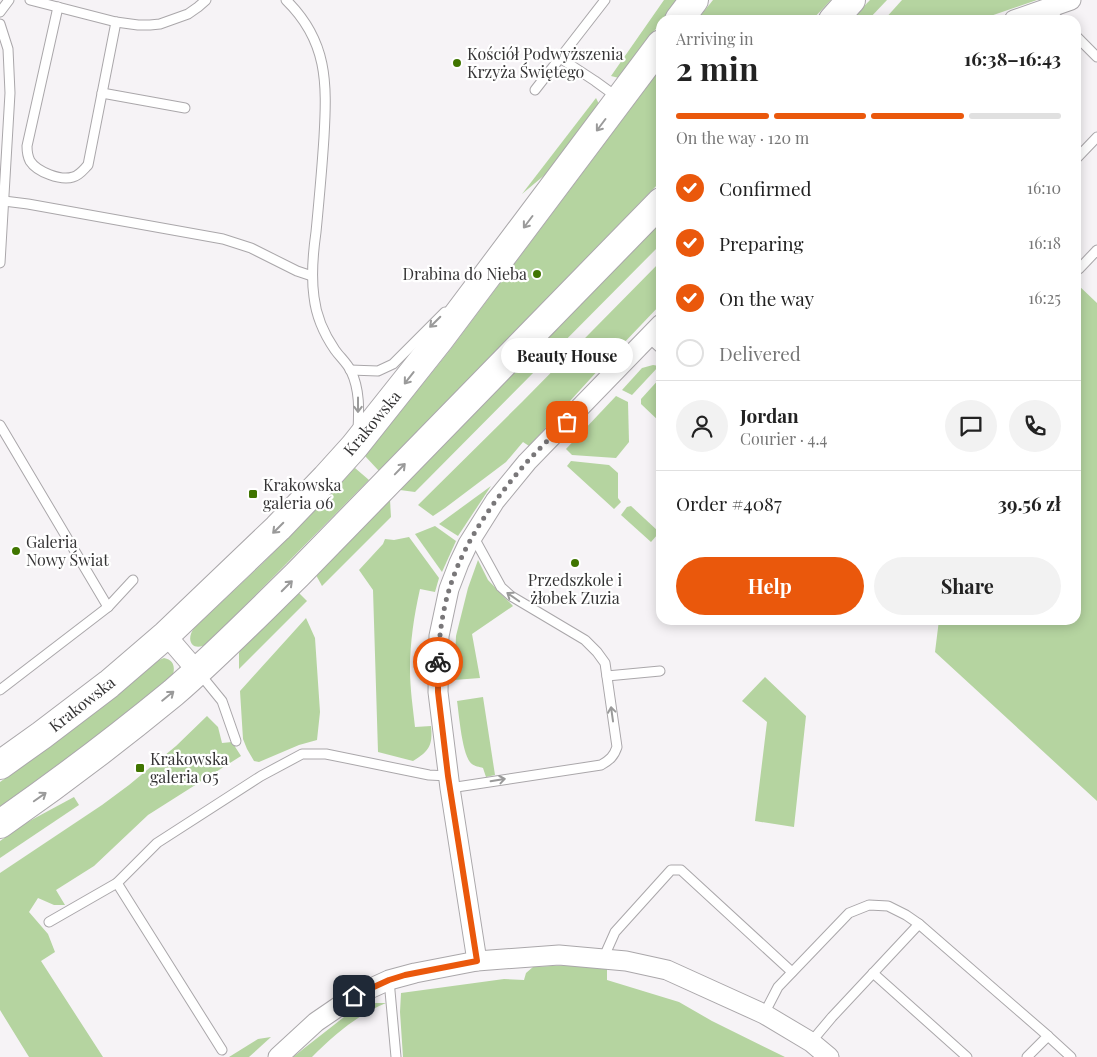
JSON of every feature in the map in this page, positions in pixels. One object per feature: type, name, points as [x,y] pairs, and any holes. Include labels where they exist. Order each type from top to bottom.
[{"type":"main road","points":[[683,15],[694,0]]},
{"type":"main road","points":[[838,15],[851,0]]},
{"type":"main road","name":"Krakowska","points":[[0,765],[95,695],[166,635],[278,528],[326,478],[439,340],[656,51]]},
{"type":"main road","points":[[0,824],[65,778],[172,693],[236,636],[656,207]]},
{"type":"street","points":[[1053,14],[1071,0]]},
{"type":"street","points":[[477,961],[449,782],[438,692],[439,636],[449,589],[459,563],[495,501],[527,462],[656,338]]},
{"type":"street","points":[[166,635],[197,671]]},
{"type":"street","points":[[278,1057],[316,1022],[354,996],[389,980],[477,961],[559,955],[626,961],[667,970],[764,1014],[812,1042],[829,1057]]},
{"type":"lane","points":[[0,12],[9,0]]},
{"type":"lane","points":[[30,0],[116,22],[150,26],[188,14],[206,0]]},
{"type":"lane","points":[[286,0],[308,28],[315,41],[324,69],[326,85],[323,157],[312,286],[315,306],[322,326],[333,347],[350,370],[359,397],[358,441]]},
{"type":"lane","points":[[535,90],[605,0]]},
{"type":"lane","points":[[58,7],[26,146],[29,160],[36,169],[49,175],[70,178],[80,174],[88,165],[116,22]]},
{"type":"lane","points":[[0,24],[8,49],[10,93],[0,263]]},
{"type":"lane","points":[[1081,44],[1097,56]]},
{"type":"lane","points":[[560,58],[595,80],[620,99]]},
{"type":"lane","points":[[102,92],[185,108]]},
{"type":"lane","points":[[1081,154],[1097,137]]},
{"type":"lane","points":[[4,202],[28,204],[223,239],[251,248],[297,271],[312,276]]},
{"type":"lane","points":[[350,370],[378,371],[393,364],[507,250]]},
{"type":"lane","points":[[1081,267],[1097,250]]},
{"type":"lane","points":[[0,425],[108,607]]},
{"type":"lane","points":[[49,922],[117,883],[157,843],[258,778],[302,754],[326,754],[429,775],[449,782],[601,764],[614,756],[617,747],[607,676],[604,663],[597,652],[585,640],[511,596],[501,587],[474,536]]},
{"type":"lane","points":[[0,690],[108,607],[133,580]]},
{"type":"lane","points":[[197,671],[222,701],[236,741]]},
{"type":"lane","points":[[607,676],[660,671]]},
{"type":"lane","points":[[603,959],[615,932],[626,918],[671,870],[681,870],[792,972]]},
{"type":"lane","points":[[117,883],[222,1050]]},
{"type":"lane","points":[[764,1014],[778,987],[849,913],[869,905],[888,906],[919,924],[1071,1057]]},
{"type":"lane","points":[[812,1042],[832,1017],[919,924]]},
{"type":"lane","points":[[873,973],[967,1057]]},
{"type":"lane","points":[[389,980],[396,1057]]},
{"type":"lane","points":[[1027,1057],[1048,1036]]},
{"type":"green space","points":[[664,0],[678,0],[667,15],[656,15],[656,29],[619,78],[611,76]]},
{"type":"green space","points":[[713,0],[831,0],[817,15],[701,15]]},
{"type":"green space","points":[[870,0],[887,0],[873,15],[856,15]]},
{"type":"green space","points":[[902,0],[1037,0],[994,15],[888,15]]},
{"type":"green space","points":[[656,75],[656,186],[379,471],[365,456],[450,350]]},
{"type":"green space","points":[[596,98],[599,104],[547,173],[522,194]]},
{"type":"green space","points":[[656,227],[656,249],[415,492],[400,490]]},
{"type":"green space","points":[[656,266],[656,309],[529,446],[523,442],[506,462],[433,516],[418,505]]},
{"type":"green space","points":[[1081,288],[1097,303],[1097,801],[935,652],[938,625],[1081,625]]},
{"type":"green space","points":[[656,366],[656,369],[632,395],[622,390],[642,368]]},
{"type":"green space","points":[[656,382],[656,418],[641,404],[641,399]]},
{"type":"green space","points":[[616,396],[628,402],[629,442],[616,458],[572,455],[566,449]]},
{"type":"green space","points":[[571,461],[609,465],[618,473],[618,498],[621,502],[614,509],[567,466]]},
{"type":"green space","points":[[355,468],[369,480],[207,644],[198,647],[194,646],[190,641],[190,637],[194,628],[263,563]]},
{"type":"green space","points":[[491,486],[458,536],[439,524]]},
{"type":"green space","points":[[390,500],[391,517],[322,586],[316,575]]},
{"type":"green space","points":[[631,506],[656,529],[656,536],[651,542],[621,515],[627,507]]},
{"type":"green space","points":[[435,526],[456,541],[442,572],[415,534]]},
{"type":"green space","points":[[409,537],[439,578],[435,592],[420,589],[413,629],[410,676],[415,727],[431,726],[431,738],[426,751],[413,761],[378,752],[373,590],[359,570],[383,544],[385,539],[394,540]]},
{"type":"green space","points":[[478,560],[488,580],[513,606],[472,634],[480,678],[454,680],[456,636],[468,588]]},
{"type":"green space","points":[[298,592],[307,601],[239,669],[239,653],[241,649]]},
{"type":"green space","points":[[306,618],[315,638],[320,712],[317,740],[299,745],[259,762],[254,761],[243,739],[240,691]]},
{"type":"green space","points":[[164,658],[170,660],[173,664],[173,675],[112,725],[0,807],[0,782],[61,738]]},
{"type":"green space","points":[[765,677],[806,716],[794,827],[755,821],[767,722],[742,701]]},
{"type":"green space","points":[[483,697],[495,775],[486,777],[483,768],[472,764],[466,753],[457,701]]},
{"type":"green space","points":[[207,716],[218,727],[222,743],[232,742],[241,756],[148,815],[94,866],[56,890],[65,905],[54,905],[38,898],[29,912],[48,934],[55,952],[41,961],[103,1057],[29,1057],[0,1010],[0,873],[129,785],[176,746]]},
{"type":"green space","points":[[74,797],[79,805],[0,858],[0,841],[24,824]]},
{"type":"green space","points":[[569,965],[607,969],[607,980],[679,1002],[712,1021],[785,1057],[403,1057],[400,1012],[401,993],[504,979],[524,980],[526,973],[533,967]]},
{"type":"green space","points":[[362,1003],[386,1003],[365,1013],[346,1026],[312,1057],[293,1057]]},
{"type":"green space","points":[[271,1037],[249,1057],[229,1057],[258,1039]]},
{"type":"way so far","points":[[438,662],[439,636],[445,604],[449,589],[468,544],[495,501],[527,462],[567,422]]},
{"type":"place","name":"Kościół Podwyższenia Krzyża Świętego","points":[[457,63]]},
{"type":"place","name":"Drabina do Nieba","points":[[537,274]]},
{"type":"place","name":"Beauty House","points":[[567,422]]},
{"type":"place","name":"Krakowska galeria 06","points":[[253,494]]},
{"type":"place","name":"Galeria Nowy Świat","points":[[16,551]]},
{"type":"place","name":"Przedszkole i żłobek Zuzia","points":[[575,563]]},
{"type":"place","name":"Krakowska galeria 05","points":[[140,768]]},
{"type":"route","points":[[354,996],[405,975],[477,961],[448,776],[438,692],[438,662]]}]
